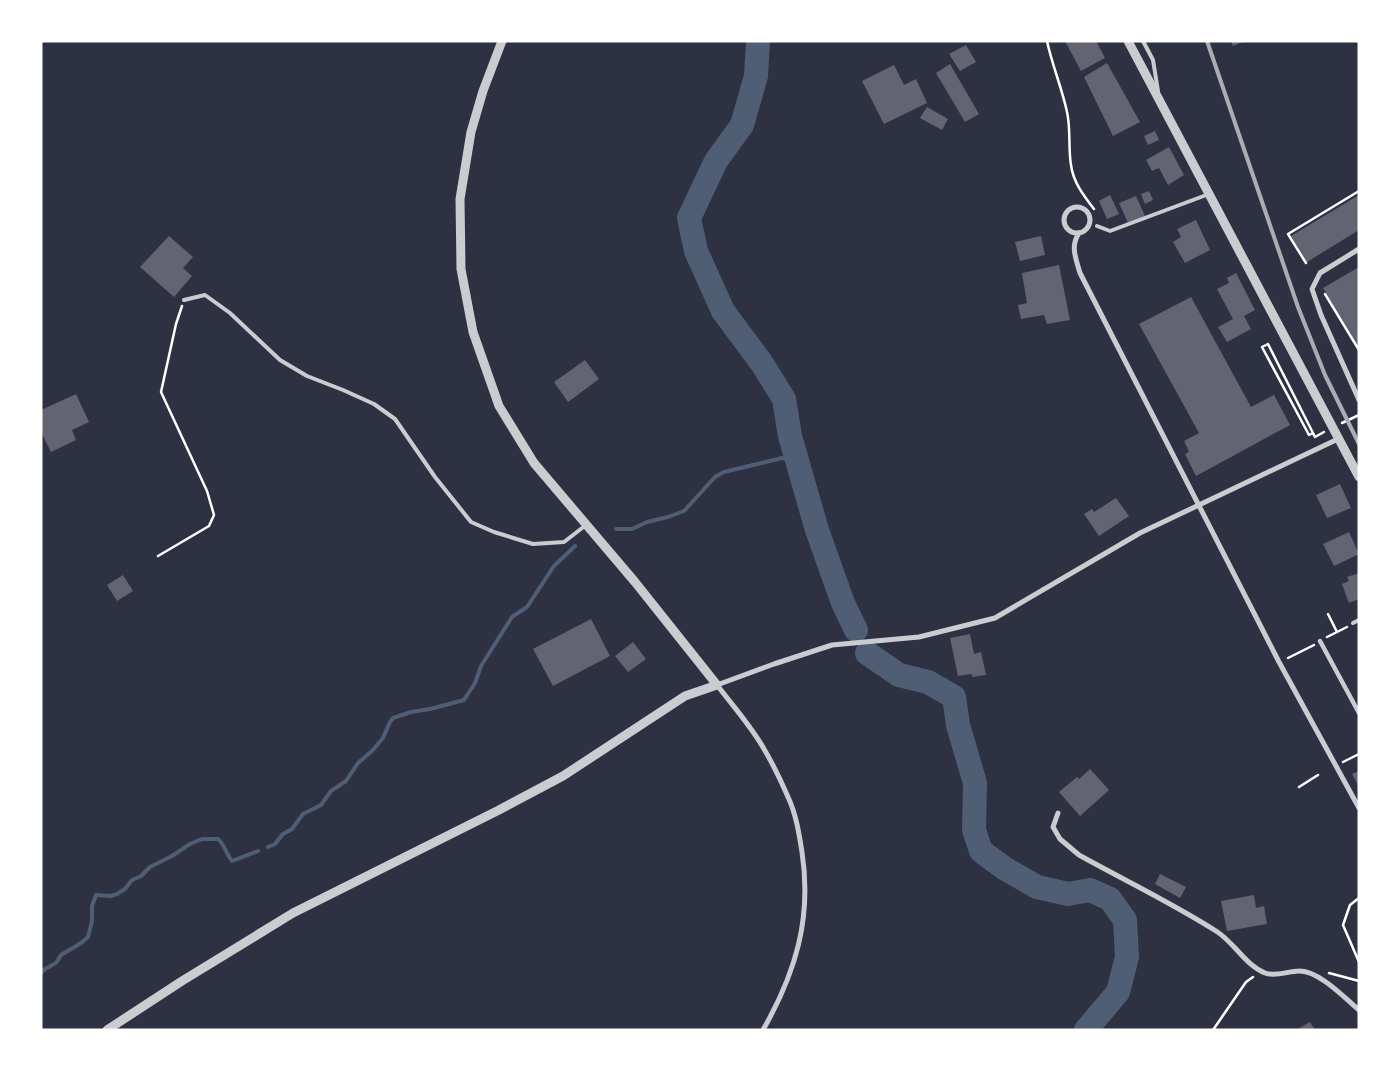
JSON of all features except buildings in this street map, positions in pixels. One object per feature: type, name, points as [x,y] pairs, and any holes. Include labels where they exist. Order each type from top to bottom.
[{"type":"street","points":[[502,41],[483,91],[471,132],[460,199],[461,269],[473,332],[499,406],[534,463],[635,582],[717,685],[763,748],[788,797],[799,830],[805,875],[806,904],[800,943],[793,965],[778,1003],[763,1030]]},
{"type":"street","points":[[1128,41],[1359,477]]},
{"type":"street","points":[[1079,234],[1069,230],[1064,222],[1069,210],[1077,207],[1086,210],[1091,221],[1088,229],[1075,238],[1073,246],[1080,273],[1279,662],[1359,808]]},
{"type":"street","points":[[1359,249],[1320,273],[1312,289],[1359,400]]},
{"type":"street","points":[[107,1030],[182,981],[293,913],[484,818],[555,780],[685,696],[832,645],[919,637],[995,618],[1140,533],[1338,439]]},
{"type":"street","points":[[1320,641],[1359,713]]},
{"type":"street","points":[[1058,813],[1052,827],[1060,838],[1079,854],[1218,932],[1248,961],[1266,974],[1282,974],[1300,970],[1316,976],[1359,1010]]},
{"type":"lane","points":[[1143,41],[1153,60],[1159,99]]},
{"type":"lane","points":[[1098,226],[1110,231],[1209,194]]},
{"type":"lane","points":[[184,300],[205,295],[230,313],[280,360],[307,376],[374,404],[395,419],[435,477],[471,522],[494,532],[533,544],[564,542],[586,525]]},
{"type":"lane","points":[[1353,623],[1359,620]]},
{"type":"path","points":[[1047,41],[1068,114],[1071,167],[1080,190],[1094,209]]},
{"type":"path","points":[[1306,263],[1288,234],[1359,191]]},
{"type":"path","points":[[1324,292],[1359,350]]},
{"type":"path","points":[[158,556],[210,526],[214,515],[207,491],[161,392],[176,324],[184,300]]},
{"type":"path","points":[[1313,433],[1309,435],[1262,347],[1268,344],[1315,437],[1324,432]]},
{"type":"path","points":[[1341,424],[1359,415]]},
{"type":"path","points":[[1328,614],[1337,632],[1341,630]]},
{"type":"path","points":[[1289,658],[1306,649]]},
{"type":"path","points":[[1343,762],[1359,754]]},
{"type":"path","points":[[1299,787],[1318,775]]},
{"type":"path","points":[[1359,898],[1350,905],[1343,925],[1359,962]]},
{"type":"path","points":[[1316,976],[1324,971],[1357,982],[1359,981]]},
{"type":"path","points":[[1214,1030],[1246,982],[1254,976],[1266,974]]},
{"type":"waterway","points":[[758,41],[756,76],[742,125],[716,161],[689,218],[696,251],[723,311],[761,362],[784,399],[790,436],[817,530],[843,603],[856,630]]},
{"type":"waterway","points":[[616,529],[632,529],[647,522],[684,511],[715,477],[724,472],[782,458],[799,466]]},
{"type":"waterway","points":[[268,847],[275,844],[283,834],[292,829],[303,814],[321,805],[331,791],[346,781],[358,763],[383,738],[393,718],[464,700],[475,683],[481,666],[512,617],[527,607],[554,566],[575,546]]},
{"type":"waterway","points":[[867,653],[899,675],[928,682],[954,697],[958,725],[975,783],[974,830],[981,851],[1004,868],[1037,887],[1068,894],[1090,890],[1110,899],[1125,920],[1127,957],[1118,992],[1086,1030]]},
{"type":"waterway","points":[[41,973],[56,963],[61,955],[88,937],[92,921],[92,906],[96,895],[111,896],[117,894],[150,867],[202,839],[218,839],[232,861],[258,851]]},
{"type":"railway","points":[[1207,41],[1298,307],[1325,375],[1359,444]]}]
